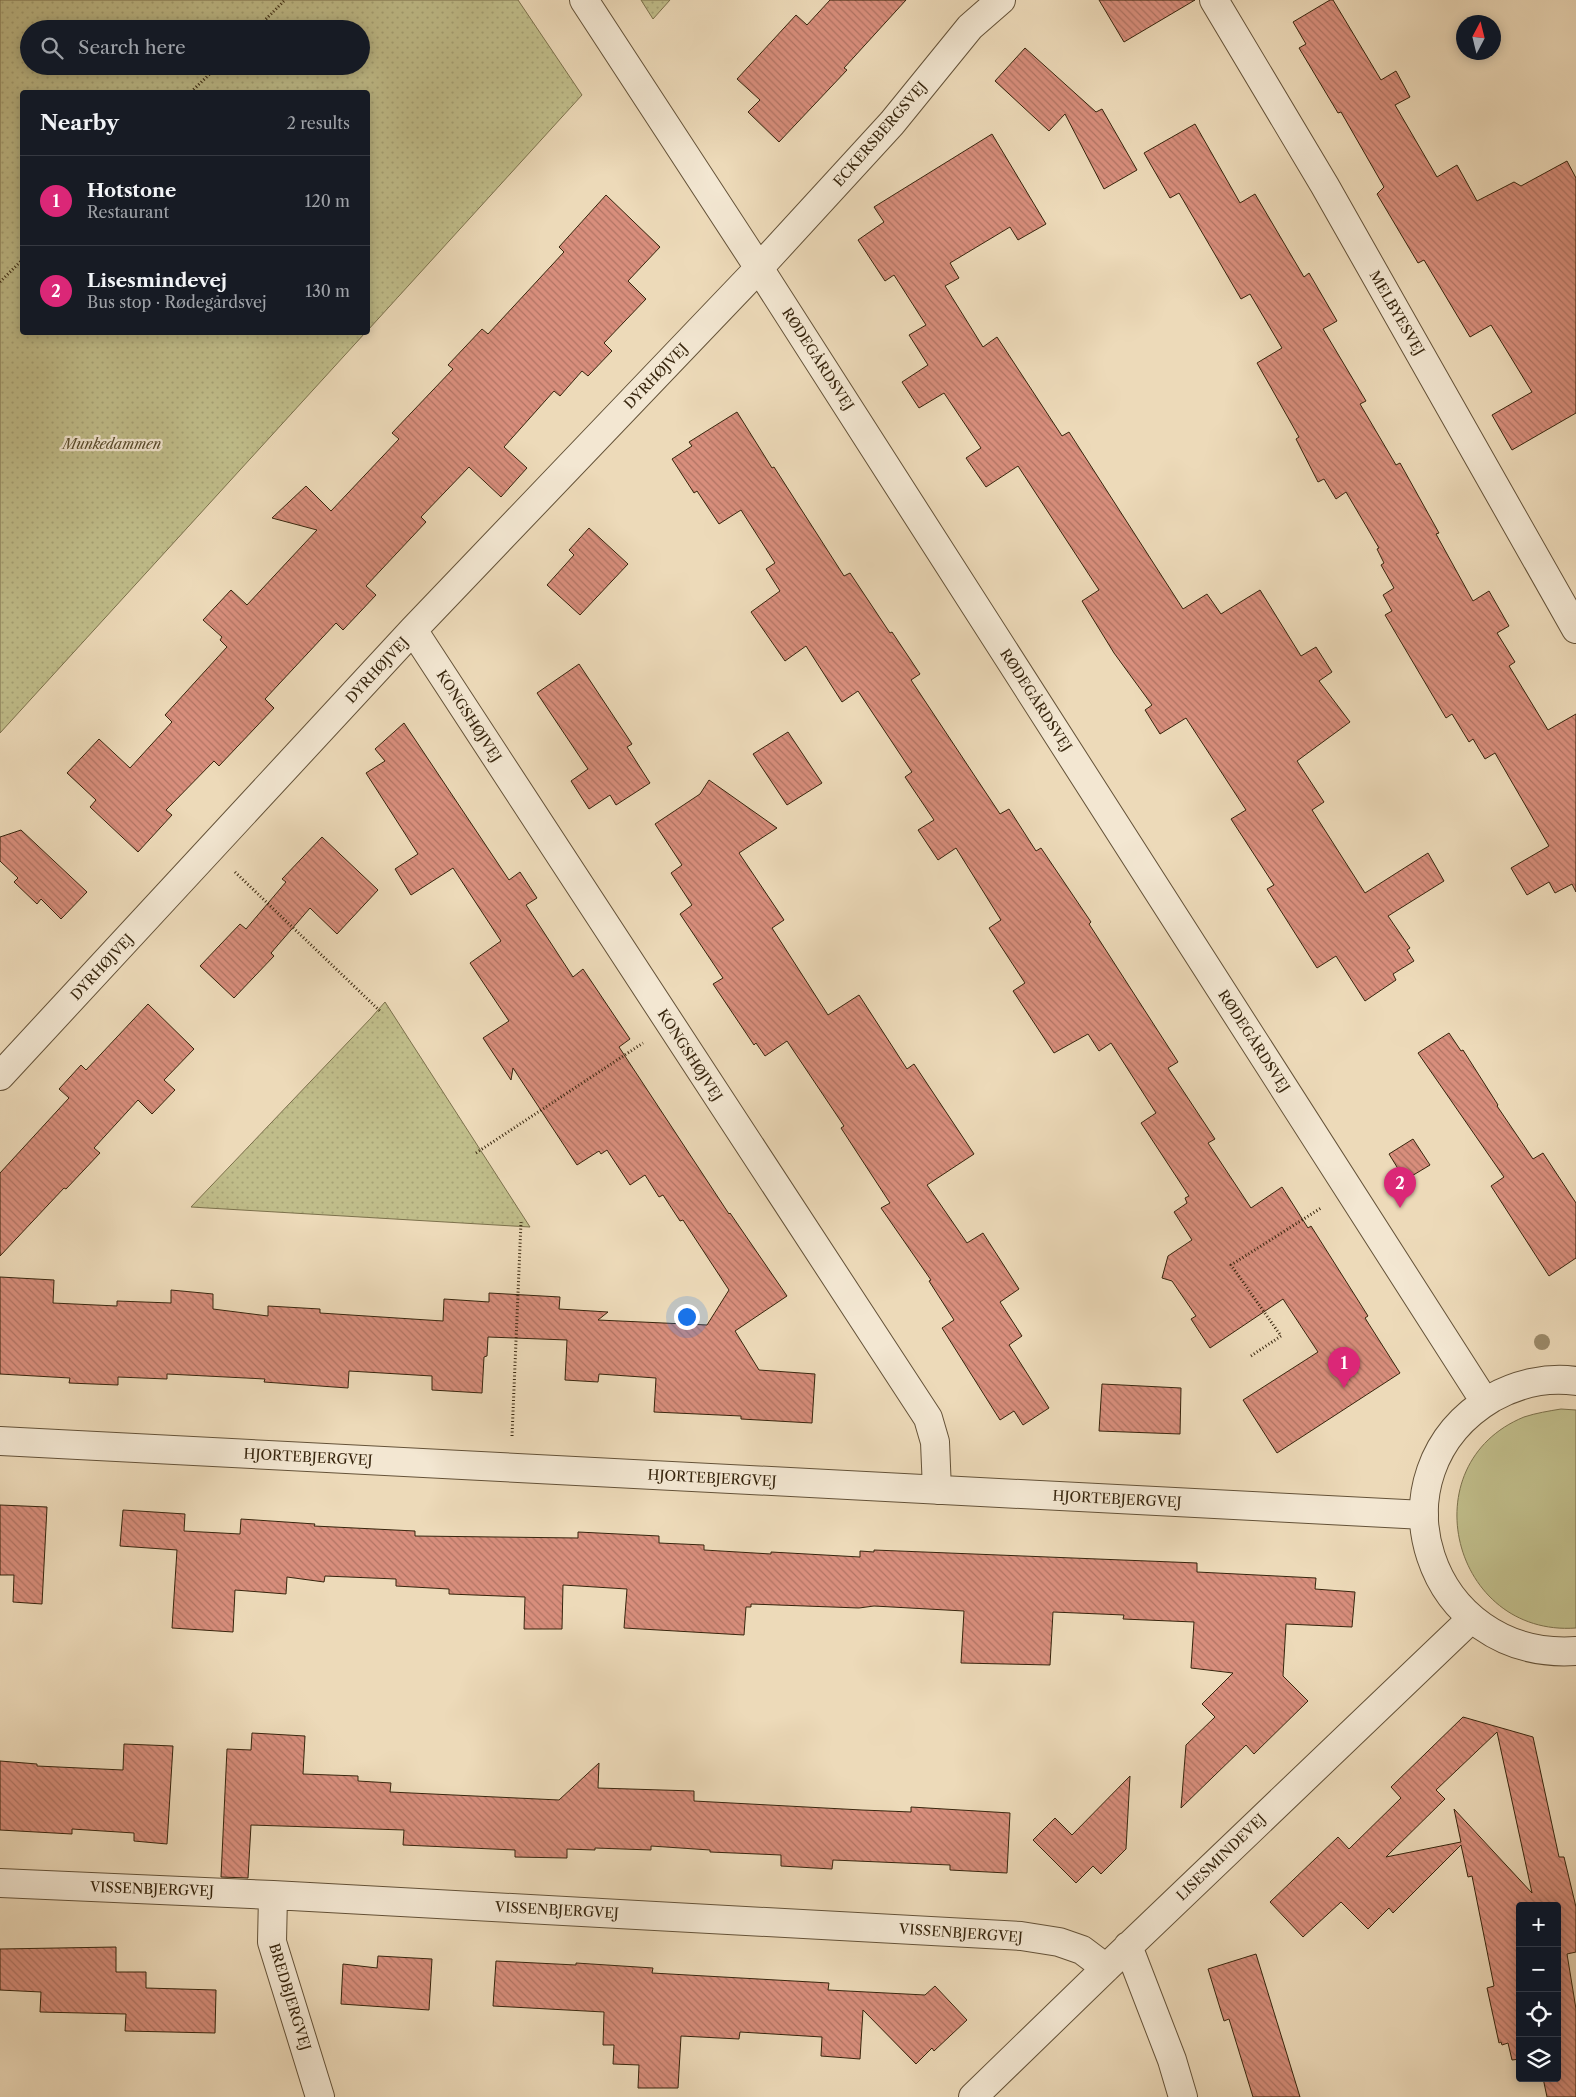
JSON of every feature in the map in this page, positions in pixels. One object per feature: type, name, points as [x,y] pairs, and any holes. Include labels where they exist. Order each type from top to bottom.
[{"type":"street","name":"RØDEGÅRDSVEJ","points":[[584,0],[759,268],[1486,1402]]},
{"type":"street","name":"ECKERSBERGSVEJ","points":[[759,268],[892,123],[970,27],[1001,0]]},
{"type":"street","name":"MELBYESVEJ","points":[[1214,0],[1325,186],[1576,629]]},
{"type":"street","name":"DYRHØJVEJ","points":[[0,1076],[413,630],[759,268]]},
{"type":"street","name":"KONGSHØJVEJ","points":[[413,630],[928,1418],[936,1449],[938,1490]]},
{"type":"street","points":[[1576,1381],[1550,1380],[1516,1387],[1486,1402],[1460,1424],[1441,1451],[1429,1482],[1424,1515],[1427,1544],[1436,1572],[1451,1597],[1471,1619],[1499,1638],[1531,1649],[1548,1652],[1576,1652]]},
{"type":"street","name":"HJORTEBJERGVEJ","points":[[0,1441],[1424,1515]]},
{"type":"street","name":"LISESMINDEVEJ","points":[[973,2097],[1128,1946],[1471,1619]]},
{"type":"street","name":"VISSENBJERGVEJ","points":[[0,1883],[273,1894],[1021,1936],[1059,1942],[1082,1950],[1106,1968]]},
{"type":"street","name":"BREDBJERGVEJ","points":[[273,1894],[272,1942],[320,2097]]},
{"type":"street","points":[[1128,1946],[1172,2060],[1183,2097]]},
{"type":"path","points":[[265,20],[285,0]]},
{"type":"path","points":[[194,90],[209,75]]},
{"type":"path","points":[[0,282],[20,262]]},
{"type":"path","points":[[211,849],[381,1012]]},
{"type":"path","points":[[476,1154],[671,1025]]},
{"type":"path","points":[[1250,1356],[1281,1336],[1231,1266],[1349,1190]]},
{"type":"path","points":[[511,1467],[521,1222]]},
{"type":"green space","name":"Munkedammen","points":[[0,0],[518,0],[582,95],[370,328],[370,90],[20,90],[20,335],[363,335],[0,733]]},
{"type":"green space","points":[[641,0],[670,0],[653,19]]},
{"type":"green space","points":[[385,1002],[530,1227],[191,1207],[371,1018]]},
{"type":"green space","points":[[1561,1409],[1576,1410],[1576,1628],[1533,1623],[1499,1605],[1475,1578],[1460,1544],[1457,1507],[1466,1471],[1488,1440],[1524,1417]]},
{"type":"building","points":[[830,0],[906,0],[844,68],[847,70],[779,142],[748,112],[760,100],[737,79],[796,15],[807,25]]},
{"type":"building","points":[[1099,0],[1195,0],[1124,42]]},
{"type":"building","points":[[1333,0],[1381,80],[1396,71],[1410,97],[1395,105],[1437,177],[1457,165],[1477,201],[1514,182],[1521,186],[1567,161],[1576,178],[1576,413],[1512,450],[1492,415],[1532,392],[1491,325],[1470,337],[1424,260],[1418,263],[1377,194],[1384,187],[1341,112],[1338,113],[1299,48],[1306,44],[1293,22]]},
{"type":"building","points":[[1025,48],[1096,112],[1102,109],[1137,170],[1104,189],[1065,114],[1049,131],[995,81]]},
{"type":"building","points":[[1195,124],[1240,203],[1255,194],[1304,277],[1309,273],[1337,321],[1323,329],[1366,401],[1360,404],[1396,465],[1400,463],[1439,533],[1436,534],[1473,601],[1489,591],[1509,626],[1497,633],[1515,662],[1509,666],[1548,730],[1576,714],[1576,892],[1572,884],[1555,893],[1549,882],[1527,895],[1511,868],[1549,846],[1495,753],[1485,759],[1473,739],[1469,742],[1452,714],[1446,718],[1385,615],[1392,611],[1383,595],[1394,588],[1381,565],[1384,563],[1377,549],[1379,548],[1346,492],[1336,499],[1324,479],[1318,482],[1296,439],[1299,437],[1257,363],[1282,348],[1250,294],[1241,299],[1179,193],[1170,198],[1144,153]]},
{"type":"building","points":[[992,134],[1046,224],[1018,240],[1010,227],[950,263],[959,278],[945,286],[983,347],[997,337],[1062,436],[1069,432],[1183,609],[1207,594],[1221,614],[1260,590],[1301,656],[1316,647],[1332,672],[1319,681],[1350,722],[1297,761],[1324,802],[1312,810],[1365,893],[1428,853],[1444,881],[1388,916],[1410,948],[1407,950],[1414,961],[1393,974],[1396,980],[1365,1001],[1336,956],[1317,968],[1267,889],[1274,885],[1231,819],[1246,810],[1186,718],[1160,734],[1145,710],[1152,705],[1114,653],[1082,601],[1099,590],[1018,466],[986,487],[966,458],[981,448],[944,393],[919,408],[902,382],[928,365],[909,335],[926,325],[894,275],[885,281],[858,240],[884,222],[874,207]]},
{"type":"building","points":[[606,195],[660,247],[628,281],[646,299],[604,343],[612,351],[588,376],[582,371],[560,396],[554,391],[504,447],[527,468],[501,497],[469,467],[421,517],[426,522],[366,586],[376,595],[343,630],[336,623],[265,699],[274,708],[219,766],[214,761],[166,810],[172,815],[138,852],[90,807],[96,800],[67,773],[99,739],[130,768],[172,722],[165,715],[227,647],[220,640],[222,637],[203,620],[231,590],[247,605],[317,530],[272,518],[306,486],[331,511],[399,439],[392,433],[453,369],[448,365],[482,329],[488,334],[564,252],[559,247]]},
{"type":"building","points":[[737,412],[844,576],[850,573],[920,674],[911,680],[1000,814],[1009,809],[1036,851],[1041,848],[1091,922],[1089,924],[1178,1062],[1168,1068],[1215,1139],[1208,1143],[1251,1208],[1282,1187],[1308,1228],[1311,1226],[1368,1316],[1365,1318],[1400,1373],[1277,1453],[1243,1400],[1318,1352],[1283,1299],[1210,1348],[1191,1319],[1196,1316],[1172,1281],[1162,1278],[1168,1256],[1192,1240],[1174,1212],[1187,1203],[1185,1198],[1189,1196],[1141,1123],[1156,1113],[1111,1043],[1099,1051],[1088,1034],[1054,1053],[1013,991],[1025,983],[989,928],[1001,920],[956,848],[938,860],[918,830],[934,820],[905,777],[912,772],[858,691],[842,702],[806,646],[785,661],[751,612],[780,591],[766,569],[775,563],[741,510],[719,524],[697,491],[694,493],[672,459],[692,446],[689,442]]},
{"type":"building","points":[[589,528],[628,564],[580,615],[547,585],[574,555],[569,550]]},
{"type":"building","points":[[579,664],[632,744],[627,747],[650,783],[616,805],[610,795],[589,809],[571,781],[588,769],[537,693]]},
{"type":"building","points":[[404,723],[509,880],[520,872],[537,898],[526,905],[573,977],[583,969],[630,1039],[619,1047],[729,1214],[787,1296],[735,1331],[759,1370],[815,1374],[812,1423],[741,1419],[741,1416],[654,1412],[656,1378],[599,1374],[598,1382],[565,1380],[567,1340],[488,1337],[487,1356],[484,1357],[482,1393],[432,1390],[432,1376],[349,1371],[348,1388],[264,1382],[265,1379],[167,1374],[167,1379],[118,1377],[118,1385],[69,1383],[70,1378],[0,1374],[0,1277],[54,1280],[53,1303],[117,1306],[117,1301],[171,1303],[171,1290],[213,1294],[213,1309],[268,1316],[268,1306],[320,1309],[320,1313],[443,1321],[444,1299],[489,1302],[489,1293],[560,1297],[559,1309],[608,1312],[598,1320],[707,1325],[729,1290],[683,1220],[680,1221],[663,1195],[659,1197],[645,1175],[630,1185],[607,1150],[601,1154],[599,1151],[577,1165],[513,1068],[511,1080],[483,1038],[509,1021],[470,963],[501,941],[453,868],[411,895],[395,869],[418,854],[366,773],[385,761],[375,749]]},
{"type":"building","points":[[788,732],[822,783],[787,805],[753,754]]},
{"type":"building","points":[[709,780],[777,828],[739,853],[784,920],[772,928],[828,1015],[859,995],[907,1069],[914,1064],[974,1154],[927,1185],[967,1243],[983,1233],[1019,1289],[1000,1302],[1022,1336],[1009,1345],[1049,1408],[1023,1425],[1014,1411],[1000,1420],[942,1328],[954,1320],[929,1281],[931,1280],[881,1208],[890,1203],[841,1128],[844,1126],[787,1041],[765,1056],[756,1043],[754,1045],[713,984],[723,978],[680,914],[692,905],[671,873],[682,865],[655,824],[700,794]]},
{"type":"building","points":[[21,830],[87,892],[61,919],[41,899],[37,904],[14,882],[18,878],[0,861],[0,837]]},
{"type":"building","points":[[322,837],[378,890],[337,934],[310,908],[271,953],[274,956],[234,998],[200,966],[240,924],[246,929],[286,882],[282,879]]},
{"type":"building","points":[[148,1004],[194,1049],[164,1080],[175,1090],[152,1114],[138,1100],[94,1148],[100,1153],[0,1256],[0,1173],[69,1098],[59,1089],[81,1065],[86,1070]]},
{"type":"building","points":[[1449,1033],[1461,1051],[1463,1050],[1497,1106],[1533,1159],[1543,1153],[1576,1203],[1576,1258],[1549,1276],[1491,1186],[1504,1177],[1418,1053]]},
{"type":"building","points":[[1413,1139],[1430,1165],[1405,1180],[1389,1154]]},
{"type":"building","points":[[1102,1384],[1181,1388],[1180,1434],[1099,1431]]},
{"type":"building","points":[[0,1505],[47,1507],[42,1604],[13,1602],[14,1575],[0,1575]]},
{"type":"building","points":[[123,1510],[185,1514],[184,1531],[240,1534],[241,1519],[315,1524],[314,1526],[415,1531],[415,1536],[578,1538],[578,1532],[659,1536],[659,1543],[704,1545],[704,1550],[771,1554],[771,1552],[860,1557],[860,1551],[874,1552],[874,1550],[1197,1563],[1197,1572],[1316,1578],[1315,1589],[1355,1592],[1352,1627],[1286,1624],[1283,1676],[1308,1701],[1254,1754],[1246,1745],[1181,1808],[1186,1745],[1215,1717],[1202,1704],[1233,1673],[1191,1668],[1194,1622],[1123,1619],[1124,1615],[1053,1612],[1050,1665],[961,1663],[964,1611],[874,1606],[859,1608],[751,1604],[751,1607],[746,1607],[744,1635],[624,1628],[627,1589],[563,1585],[562,1629],[524,1629],[525,1597],[449,1594],[449,1589],[396,1586],[396,1579],[325,1576],[324,1582],[287,1577],[286,1594],[235,1590],[233,1632],[172,1628],[177,1550],[120,1546]]},
{"type":"building","points":[[1463,1717],[1533,1737],[1559,1857],[1564,1857],[1576,1907],[1576,1952],[1567,1954],[1576,2009],[1576,2097],[1547,2097],[1544,2082],[1561,2082],[1561,1902],[1516,1902],[1516,2060],[1512,2060],[1508,2043],[1502,2045],[1501,2042],[1499,2043],[1487,1988],[1494,1986],[1472,1876],[1468,1877],[1461,1845],[1393,1913],[1389,1908],[1368,1929],[1341,1902],[1303,1937],[1270,1902],[1338,1837],[1349,1849],[1401,1798],[1391,1787]],"holes":[[[1497,1732],[1532,1893],[1454,1809],[1461,1842],[1386,1857],[1445,1799],[1436,1790]]]},
{"type":"building","points":[[252,1733],[305,1736],[303,1774],[358,1776],[358,1781],[391,1783],[390,1792],[559,1800],[599,1763],[598,1788],[694,1791],[694,1801],[911,1812],[911,1807],[1010,1813],[1007,1873],[950,1870],[950,1865],[833,1860],[832,1869],[781,1866],[781,1855],[710,1852],[710,1850],[651,1846],[651,1850],[567,1849],[567,1858],[515,1857],[515,1850],[403,1845],[404,1830],[251,1825],[248,1878],[221,1877],[227,1749],[251,1750]]},
{"type":"building","points":[[124,1744],[173,1746],[167,1844],[134,1841],[134,1833],[72,1829],[72,1834],[0,1830],[0,1761],[37,1764],[37,1766],[123,1770]]},
{"type":"building","points":[[1130,1776],[1126,1849],[1101,1874],[1093,1866],[1076,1883],[1033,1840],[1055,1818],[1072,1835]]},
{"type":"building","points":[[116,1947],[116,1972],[146,1972],[146,1988],[216,1990],[215,2033],[125,2031],[126,2014],[40,2012],[41,1992],[0,1990],[0,1949]]},
{"type":"building","points":[[1256,1954],[1300,2097],[1253,2097],[1229,2019],[1224,2021],[1208,1969]]},
{"type":"building","points":[[378,1956],[432,1959],[429,2010],[341,2004],[343,1964],[377,1968]]},
{"type":"building","points":[[496,1961],[576,1965],[576,1963],[653,1968],[652,1973],[829,1983],[828,1990],[925,1995],[935,1986],[967,2020],[934,2051],[932,2048],[916,2064],[863,2010],[860,2059],[821,2056],[822,2037],[740,2032],[739,2039],[681,2036],[678,2088],[638,2088],[639,2065],[613,2064],[614,2045],[603,2045],[604,2012],[493,2006]]},
{"type":"place","name":"Lisesmindevej","points":[[1400,1208]]},
{"type":"place","name":"Hotstone","points":[[1344,1388]]}]
